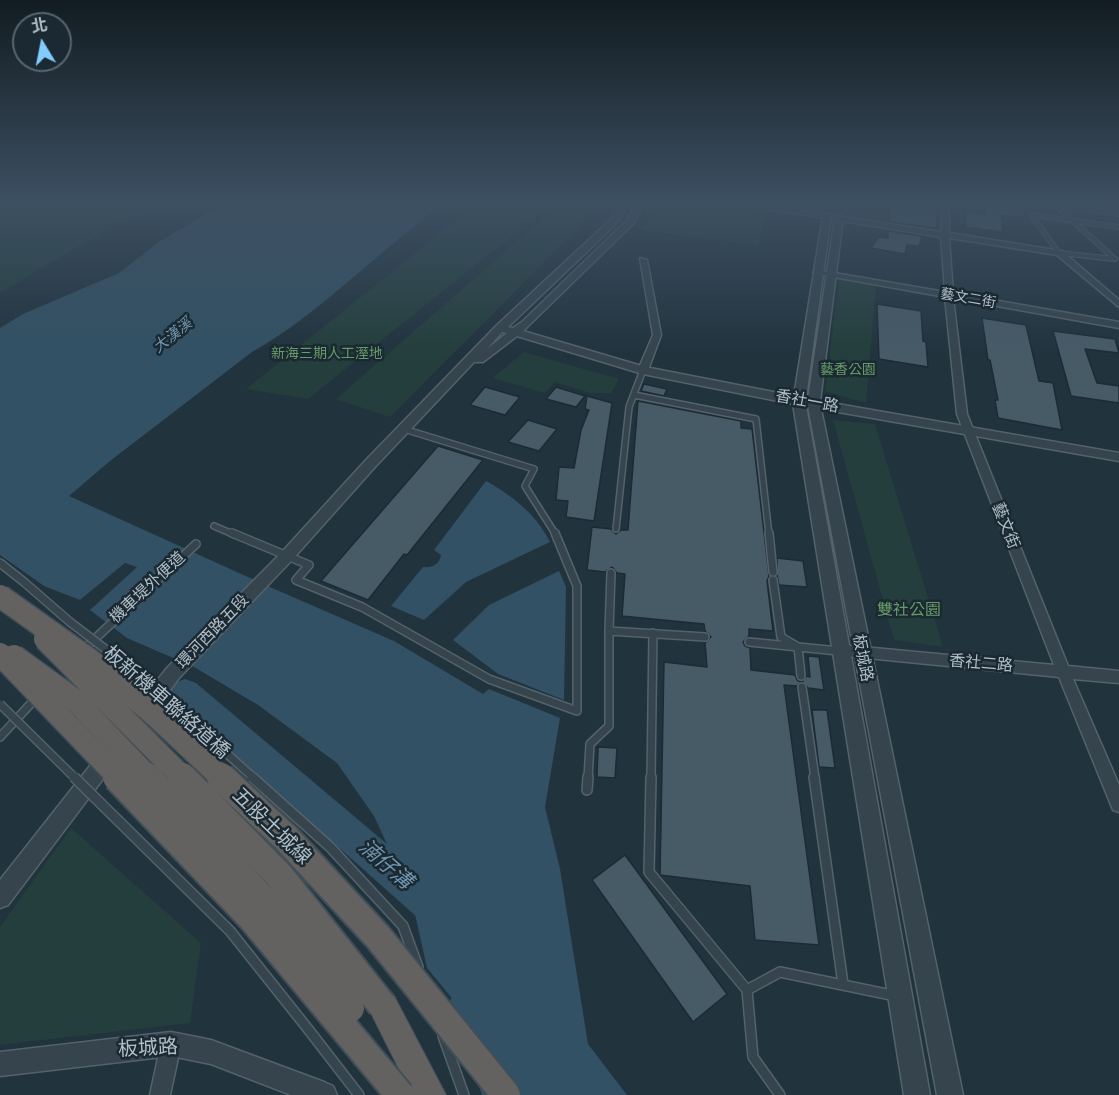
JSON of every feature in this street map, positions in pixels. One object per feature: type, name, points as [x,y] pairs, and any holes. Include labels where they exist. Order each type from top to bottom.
[{"type":"highway","points":[[6,601],[278,874],[382,1005],[430,1095]]},
{"type":"highway","name":"五股土城線","points":[[6,601],[99,667],[157,717],[287,839],[378,937],[506,1095]]},
{"type":"highway","points":[[0,646],[76,701],[271,908],[350,1008],[392,1095]]},
{"type":"highway","points":[[0,654],[252,918],[400,1095]]},
{"type":"street","name":"環河西路五段","points":[[0,897],[173,673],[286,557],[404,428],[500,328],[579,255]]},
{"type":"street","name":"環河西路五段","points":[[446,385],[515,333],[596,255]]},
{"type":"street","name":"板城路","points":[[820,255],[806,402],[842,651],[903,998],[909,1053],[917,1095]]},
{"type":"street","name":"板城路","points":[[833,255],[806,402],[861,653],[950,1095]]},
{"type":"street","name":"藝文街","points":[[947,255],[962,414],[1063,671],[1119,804]]},
{"type":"street","points":[[1061,255],[1119,304]]},
{"type":"street","points":[[643,260],[657,335],[643,370]]},
{"type":"street","name":"藝文二街","points":[[817,272],[1119,325]]},
{"type":"street","name":"香社一路","points":[[500,328],[643,370],[806,402],[1119,457]]},
{"type":"street","name":"香社二路","points":[[842,651],[1119,676]]},
{"type":"street","name":"板城路","points":[[0,1064],[171,1044],[211,1052],[324,1095]]},
{"type":"street","points":[[160,1095],[171,1044]]},
{"type":"lane","points":[[1079,255],[1117,259]]},
{"type":"lane","points":[[616,529],[628,407],[643,370]]},
{"type":"lane","points":[[634,395],[756,418],[773,572]]},
{"type":"lane","points":[[214,526],[309,565],[296,580],[362,607],[489,679],[577,711],[578,586],[553,527],[525,486],[534,469],[404,428]]},
{"type":"lane","name":"機車堤外便道","points":[[64,669],[196,544]]},
{"type":"lane","name":"板新機車聯絡道橋","points":[[0,563],[147,682],[330,848],[403,926],[464,1095]]},
{"type":"lane","points":[[587,790],[590,744],[609,726],[611,573]]},
{"type":"lane","points":[[773,580],[781,637],[798,647]]},
{"type":"lane","points":[[609,631],[705,637]]},
{"type":"lane","points":[[653,633],[649,872],[747,990],[753,1057],[780,1095]]},
{"type":"lane","points":[[750,642],[842,651]]},
{"type":"lane","points":[[798,647],[801,676]]},
{"type":"lane","points":[[0,737],[57,677]]},
{"type":"lane","points":[[802,687],[843,984]]},
{"type":"lane","points":[[0,705],[230,931],[359,1095]]},
{"type":"lane","points":[[747,990],[780,972],[903,998]]},
{"type":"green space","points":[[0,255],[64,255],[0,293]]},
{"type":"green space","name":"新海三期人工溼地","points":[[413,255],[488,255],[308,399],[246,389]]},
{"type":"green space","points":[[501,255],[551,255],[390,417],[336,399]]},
{"type":"green space","name":"藝香公園","points":[[839,279],[876,286],[866,403],[825,391]]},
{"type":"green space","points":[[524,352],[619,379],[611,393],[590,393],[555,382],[545,393],[492,378]]},
{"type":"green space","name":"雙社公園","points":[[833,420],[875,424],[943,647],[894,640]]},
{"type":"green space","points":[[71,828],[201,943],[190,1023],[0,1045],[0,927]]},
{"type":"water","name":"大漢溪","points":[[142,255],[380,255],[327,300],[252,352],[110,461],[69,496],[394,641],[483,694],[489,689],[560,718],[545,807],[560,869],[588,1044],[627,1095],[500,1095],[493,1048],[427,968],[411,896],[374,816],[337,763],[258,705],[194,667],[127,638],[90,610],[137,567],[125,563],[80,600],[44,586],[0,555],[0,328],[23,314],[119,273]]},
{"type":"water","points":[[486,481],[531,514],[550,542],[466,582],[424,620],[391,606],[423,567],[432,566],[439,561],[441,555],[434,550]]},
{"type":"water","points":[[559,571],[566,587],[564,700],[498,674],[453,640],[489,605]]},
{"type":"building","points":[[877,304],[921,311],[928,367],[879,359]]},
{"type":"building","points":[[982,318],[1026,325],[1039,381],[1053,383],[1062,430],[998,418],[995,400],[998,400],[990,360],[988,360]]},
{"type":"building","points":[[1053,331],[1115,339],[1119,353],[1085,349],[1097,383],[1119,386],[1119,403],[1071,396]]},
{"type":"building","points":[[644,384],[667,389],[664,396],[641,391]]},
{"type":"building","points":[[485,387],[520,397],[505,415],[470,405]]},
{"type":"building","points":[[556,387],[585,396],[576,407],[546,399]]},
{"type":"building","points":[[587,396],[612,403],[594,521],[566,517],[568,501],[556,500],[559,467],[574,468],[581,430],[589,410],[585,409]]},
{"type":"building","points":[[638,401],[741,421],[741,428],[752,429],[773,631],[749,629],[749,636],[743,642],[750,648],[751,670],[795,675],[801,682],[797,686],[784,685],[819,945],[755,940],[750,886],[660,875],[664,662],[707,667],[705,643],[711,637],[705,631],[704,624],[622,616],[625,574],[617,573],[612,567],[605,572],[587,570],[592,527],[611,529],[616,534],[621,530],[628,530]]},
{"type":"building","points":[[528,420],[557,429],[539,451],[508,442]]},
{"type":"building","points":[[438,446],[483,460],[368,600],[321,581]]},
{"type":"building","points":[[777,558],[803,561],[807,587],[779,585]]},
{"type":"building","points":[[808,656],[819,657],[824,690],[808,688],[802,681],[807,676],[810,677]]},
{"type":"building","points":[[812,710],[827,710],[835,768],[819,767]]},
{"type":"building","points":[[598,747],[617,748],[615,778],[597,777]]},
{"type":"building","points":[[625,855],[727,994],[693,1022],[592,880]]},
{"type":"waterway","name":"湳仔溝","points":[[185,692],[431,905]]},
{"type":"waterway","name":"湳仔溝","points":[[470,1001],[497,1080]]}]
